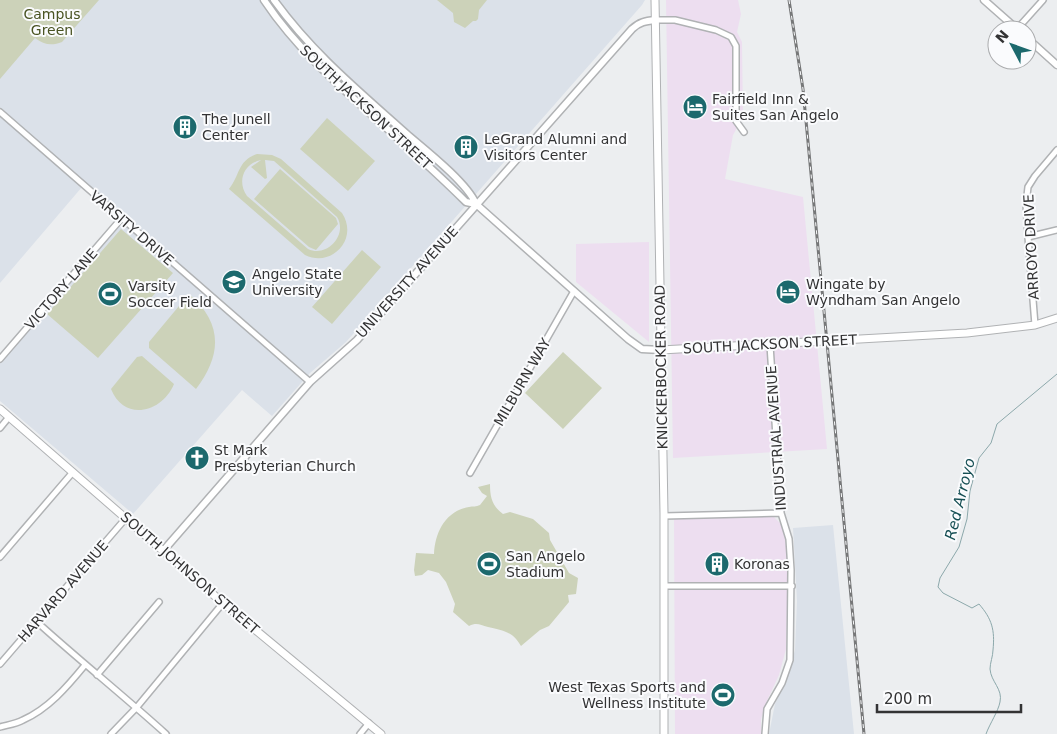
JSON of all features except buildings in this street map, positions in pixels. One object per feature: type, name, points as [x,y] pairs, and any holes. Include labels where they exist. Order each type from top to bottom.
[{"type":"main road","name":"KNICKERBOCKER ROAD","points":[[655,0],[664,516],[664,734]]},
{"type":"main road","name":"SOUTH JACKSON STREET","points":[[660,350],[967,333],[1035,325],[1057,318]]},
{"type":"main road","name":"SOUTH JOHNSON STREET","points":[[0,409],[223,603],[381,734]]},
{"type":"street","name":"SOUTH JACKSON STREET","points":[[264,0],[297,44],[330,77],[466,202],[476,204]]},
{"type":"street","name":"SOUTH JACKSON STREET","points":[[274,0],[302,37],[327,63],[472,194],[476,204],[636,345],[642,349],[660,350]]},
{"type":"street","points":[[984,0],[1007,20]]},
{"type":"street","points":[[1026,20],[1043,0]]},
{"type":"street","name":"UNIVERSITY AVENUE","points":[[164,551],[310,382],[357,340],[632,29],[637,24],[655,20]]},
{"type":"street","points":[[655,20],[675,20],[716,30],[731,37],[736,46],[736,121],[744,132]]},
{"type":"street","points":[[1037,47],[1057,65]]},
{"type":"street","name":"VARSITY DRIVE","points":[[0,112],[310,382]]},
{"type":"street","name":"ARROYO DRIVE","points":[[1035,325],[1026,204],[1028,187],[1057,150]]},
{"type":"street","name":"VICTORY LANE","points":[[0,359],[122,219]]},
{"type":"street","points":[[1028,237],[1057,230]]},
{"type":"street","name":"MILBURN WAY","points":[[470,473],[574,291]]},
{"type":"street","name":"INDUSTRIAL AVENUE","points":[[765,734],[767,709],[782,683],[790,660],[792,586],[789,539],[781,513],[770,345]]},
{"type":"street","points":[[0,428],[9,417]]},
{"type":"street","points":[[0,557],[73,472]]},
{"type":"street","points":[[664,516],[781,513]]},
{"type":"street","name":"HARVARD AVENUE","points":[[0,664],[126,518]]},
{"type":"street","points":[[664,586],[792,586]]},
{"type":"street","points":[[97,675],[159,602]]},
{"type":"street","points":[[111,734],[223,603]]},
{"type":"street","points":[[37,622],[85,666],[166,734]]},
{"type":"street","points":[[0,727],[22,721],[43,707],[69,685],[85,666]]},
{"type":"street","points":[[360,734],[369,723]]},
{"type":"shaded area","name":"Angelo State University","points":[[0,0],[645,0],[346,342],[310,373],[272,416],[242,390],[133,514],[0,401],[0,363],[122,222],[82,187],[0,283]]},
{"type":"shaded area","points":[[666,0],[738,0],[741,14],[737,32],[742,42],[743,117],[733,135],[725,179],[803,197],[827,449],[673,458]]},
{"type":"shaded area","points":[[649,242],[649,342],[576,282],[576,244]]},
{"type":"shaded area","points":[[774,517],[781,524],[788,564],[786,649],[779,675],[761,719],[761,734],[675,734],[674,518]]},
{"type":"shaded area","points":[[833,525],[854,734],[769,734],[775,704],[789,673],[795,650],[797,601],[793,528]]},
{"type":"green space","name":"Campus Green","points":[[0,0],[99,0],[62,42],[48,44],[35,38],[0,79]]},
{"type":"green space","points":[[437,0],[487,0],[479,10],[478,19],[465,28],[454,22],[453,13]]},
{"type":"green space","points":[[327,118],[375,161],[348,191],[300,149]]},
{"type":"green space","points":[[257,154],[272,155],[281,159],[342,213],[347,232],[345,241],[340,249],[325,258],[305,255],[229,189],[242,165]],"holes":[[[261,160],[251,167],[265,179],[267,178],[265,160],[274,161],[337,217],[340,231],[334,243],[322,250],[308,249],[247,196],[242,185],[243,174],[250,165]]]},
{"type":"green space","points":[[280,169],[336,218],[338,224],[316,250],[309,247],[254,199]]},
{"type":"green space","name":"Varsity Soccer Field","points":[[121,229],[173,273],[98,358],[47,314]]},
{"type":"green space","points":[[362,250],[381,267],[332,324],[312,307]]},
{"type":"green space","points":[[189,294],[208,316],[215,340],[211,364],[196,389],[149,348],[149,342]]},
{"type":"green space","points":[[563,352],[602,388],[563,429],[525,393]]},
{"type":"green space","points":[[142,356],[174,384],[161,402],[143,410],[133,410],[117,399],[111,389],[137,357]]},
{"type":"green space","name":"San Angelo Stadium","points":[[490,484],[492,501],[496,508],[503,514],[510,512],[533,519],[549,533],[550,540],[569,573],[578,578],[576,594],[568,595],[569,602],[549,626],[540,630],[521,646],[507,632],[478,624],[469,626],[453,612],[455,604],[446,582],[439,573],[428,570],[422,575],[415,576],[416,553],[434,554],[439,531],[443,524],[461,509],[480,505],[487,496],[478,487]]},
{"type":"waterway","name":"Red Arroyo","points":[[986,734],[1000,702],[1000,693],[992,678],[990,669],[994,643],[992,625],[979,604],[972,608],[943,593],[938,587],[940,578],[959,547],[967,519],[970,491],[979,458],[991,443],[997,424],[1057,374]]},
{"type":"railway","points":[[789,0],[803,89],[864,734]]},
{"type":"place","name":"Fairfield Inn & Suites San Angelo","points":[[695,107]]},
{"type":"place","name":"The Junell Center","points":[[185,127]]},
{"type":"place","name":"LeGrand Alumni and Visitors Center","points":[[466,147]]},
{"type":"place","name":"Angelo State University","points":[[234,282]]},
{"type":"place","name":"Wingate by Wyndham San Angelo","points":[[788,292]]},
{"type":"place","name":"Varsity Soccer Field","points":[[110,294]]},
{"type":"place","name":"St Mark Presbyterian Church","points":[[197,458]]},
{"type":"place","name":"San Angelo Stadium","points":[[489,564]]},
{"type":"place","name":"Koronas","points":[[717,564]]},
{"type":"place","name":"West Texas Sports and Wellness Institute","points":[[723,695]]}]
